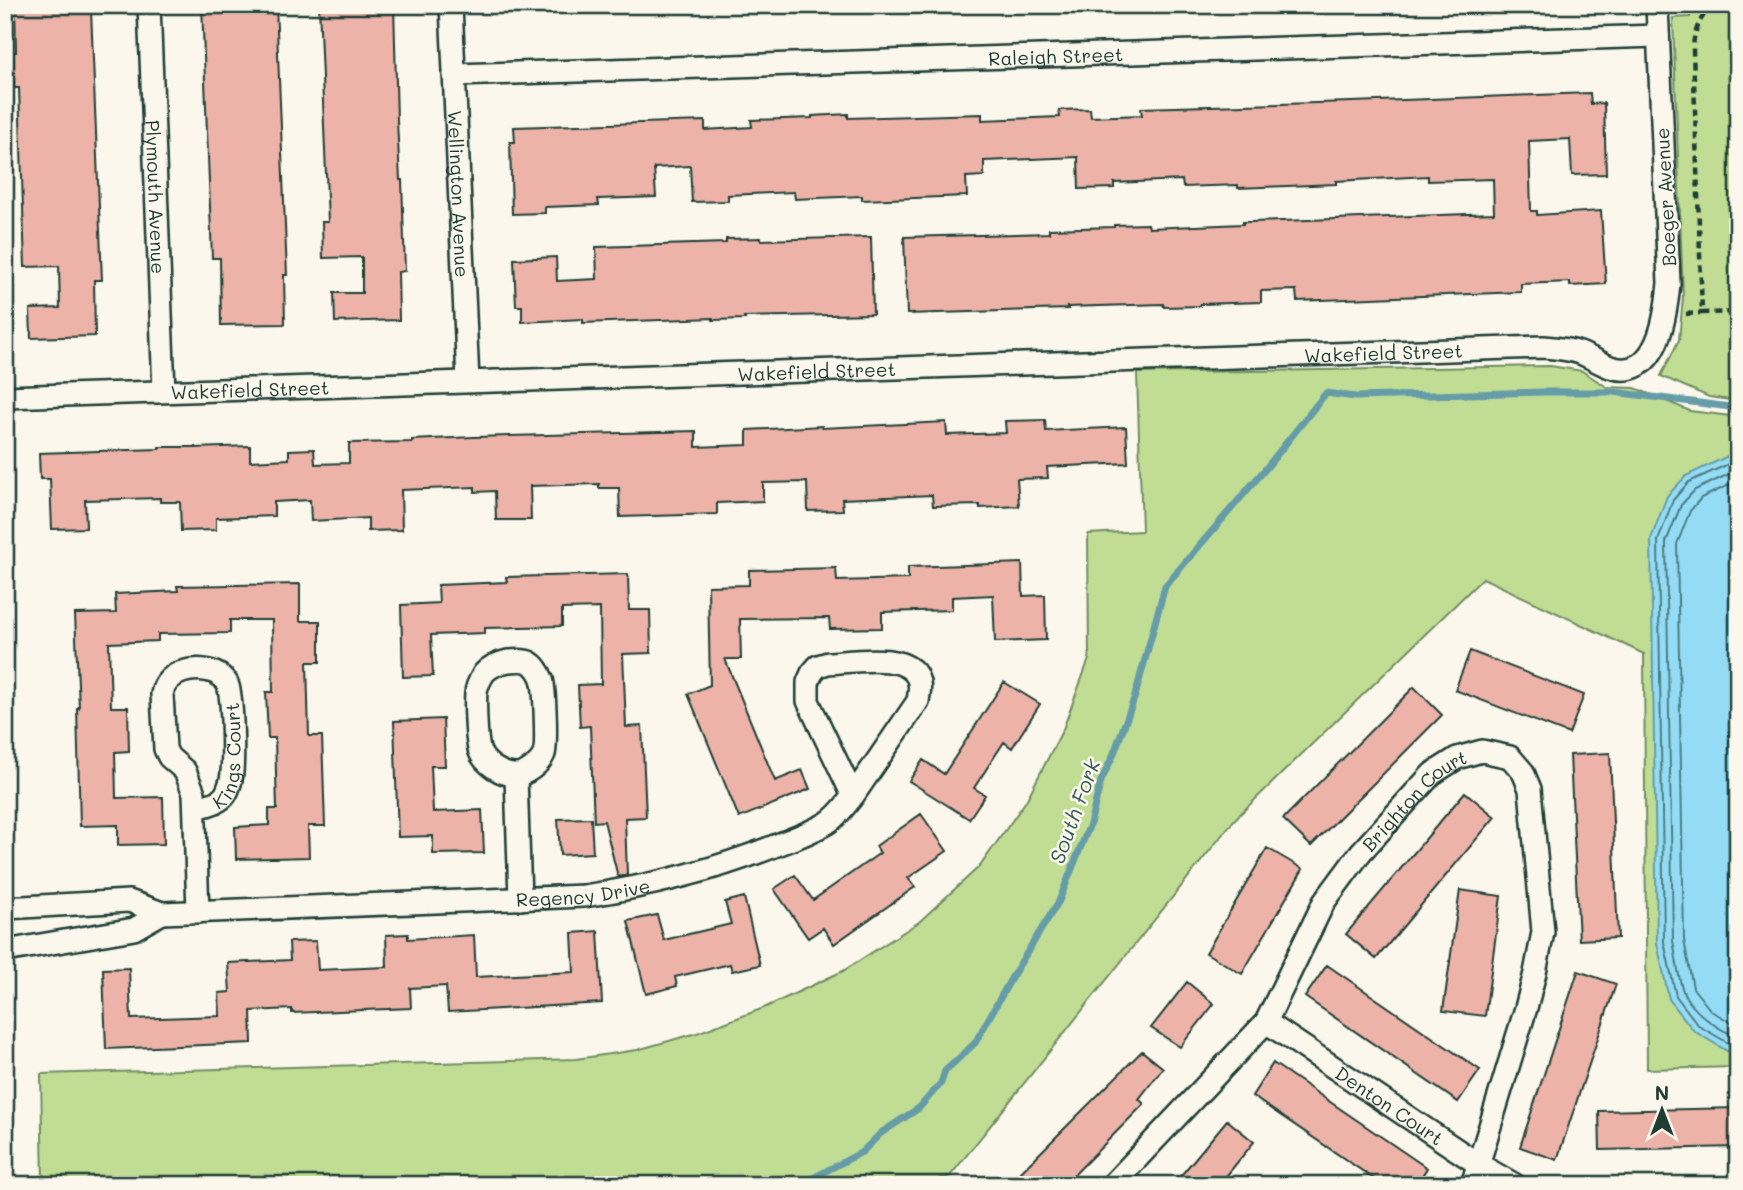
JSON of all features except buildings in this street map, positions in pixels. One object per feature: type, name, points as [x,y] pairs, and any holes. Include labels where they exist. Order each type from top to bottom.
[{"type":"street","name":"Plymouth Avenue","points":[[149,5],[164,391]]},
{"type":"street","name":"Wellington Avenue","points":[[452,5],[468,381]]},
{"type":"street","name":"Boeger Avenue","points":[[1625,369],[1637,366],[1656,347],[1669,283],[1657,5]]},
{"type":"street","name":"Raleigh Street","points":[[454,75],[1658,36]]},
{"type":"street","name":"Wakefield Street","points":[[5,397],[1543,347],[1577,352],[1610,366],[1625,369]]},
{"type":"street","points":[[508,661],[529,662],[538,669],[542,680],[545,746],[543,757],[537,765],[516,776],[503,773],[486,761],[478,743],[476,690],[486,671],[495,664],[508,661]]},
{"type":"street","name":"Regency Drive","points":[[5,908],[129,901],[162,913],[584,896],[627,890],[701,873],[740,860],[828,823],[844,808],[853,796],[918,701],[918,677],[901,663],[828,663],[818,666],[808,681],[808,701],[853,796]]},
{"type":"street","name":"Kings Court","points":[[196,808],[222,799],[228,791],[232,768],[230,691],[221,675],[210,670],[181,672],[170,678],[162,694],[165,748],[169,757],[185,771],[194,793],[198,912]]},
{"type":"street","name":"Brighton Court","points":[[1112,1185],[1266,1022],[1324,902],[1361,852],[1432,774],[1457,758],[1482,751],[1510,757],[1523,772],[1530,789],[1543,932],[1526,1008],[1475,1175]]},
{"type":"street","points":[[516,776],[520,899]]},
{"type":"street","name":"Regency Drive","points":[[5,951],[134,929],[162,913]]},
{"type":"street","name":"Denton Court","points":[[1266,1022],[1475,1175],[1515,1185]]},
{"type":"path","points":[[1702,313],[1693,40],[1701,18],[1711,5]]},
{"type":"path","points":[[1686,314],[1738,312]]},
{"type":"green space","points":[[1690,5],[1738,5],[1738,401],[1709,397],[1661,376],[1679,340],[1683,297],[1673,18],[1690,17]]},
{"type":"green space","points":[[1550,366],[1582,371],[1607,387],[1635,388],[1690,411],[1738,417],[1738,1067],[1647,1069],[1644,654],[1483,578],[1235,819],[950,1176],[917,1185],[43,1185],[41,1074],[576,1059],[637,1050],[697,1033],[764,1008],[843,971],[919,922],[980,866],[1026,801],[1063,729],[1089,659],[1088,534],[1142,531],[1137,373]]},
{"type":"water","points":[[1732,454],[1738,455],[1738,1052],[1727,1051],[1694,1031],[1669,999],[1657,943],[1651,539],[1667,496],[1686,476]]},
{"type":"waterway","name":"South Fork","points":[[787,1185],[811,1179],[862,1152],[881,1133],[919,1108],[941,1083],[945,1071],[975,1043],[1059,901],[1090,824],[1101,781],[1135,696],[1165,586],[1326,393],[1355,397],[1614,392],[1738,408]]}]
